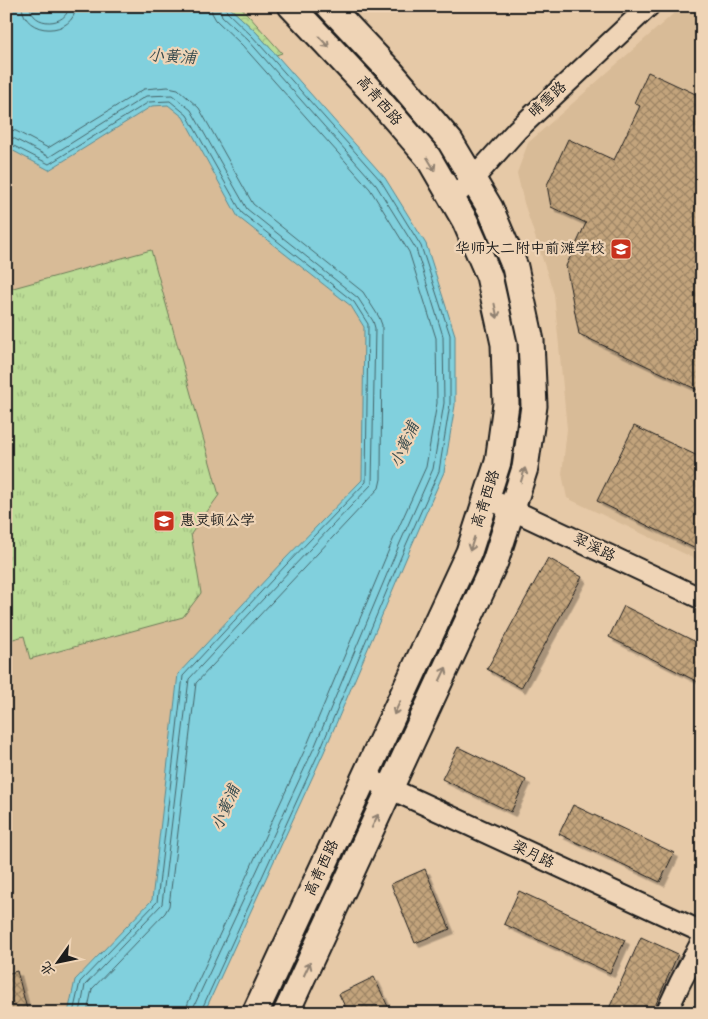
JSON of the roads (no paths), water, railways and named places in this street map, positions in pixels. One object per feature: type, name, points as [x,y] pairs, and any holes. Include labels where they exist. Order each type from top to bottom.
[{"type":"street","name":"高青西路","points":[[255,1013],[469,552],[498,462],[506,404],[504,344],[489,276],[465,221],[428,157],[370,90],[291,6]]},
{"type":"street","name":"高青西路","points":[[286,1013],[496,562],[526,468],[534,406],[531,341],[515,267],[490,208],[450,141],[391,72],[329,6]]},
{"type":"street","name":"晴雪路","points":[[452,198],[473,179],[517,130],[649,6]]},
{"type":"street","name":"翠溪路","points":[[487,498],[702,600]]},
{"type":"street","name":"梁月路","points":[[365,776],[702,932]]},
{"type":"street","points":[[666,1013],[702,941]]},
{"type":"water","name":"小黄浦","points":[[6,6],[36,6],[48,11],[66,6],[228,6],[256,32],[385,178],[426,244],[455,335],[455,405],[444,472],[324,752],[204,1013],[68,1013],[75,980],[152,900],[178,674],[282,562],[362,480],[364,327],[351,306],[238,217],[183,117],[168,105],[152,106],[49,170],[6,147]]},
{"type":"place","name":"华师大二附中前滩学校","points":[[621,249]]},
{"type":"place","name":"惠灵顿公学","points":[[164,521]]}]
